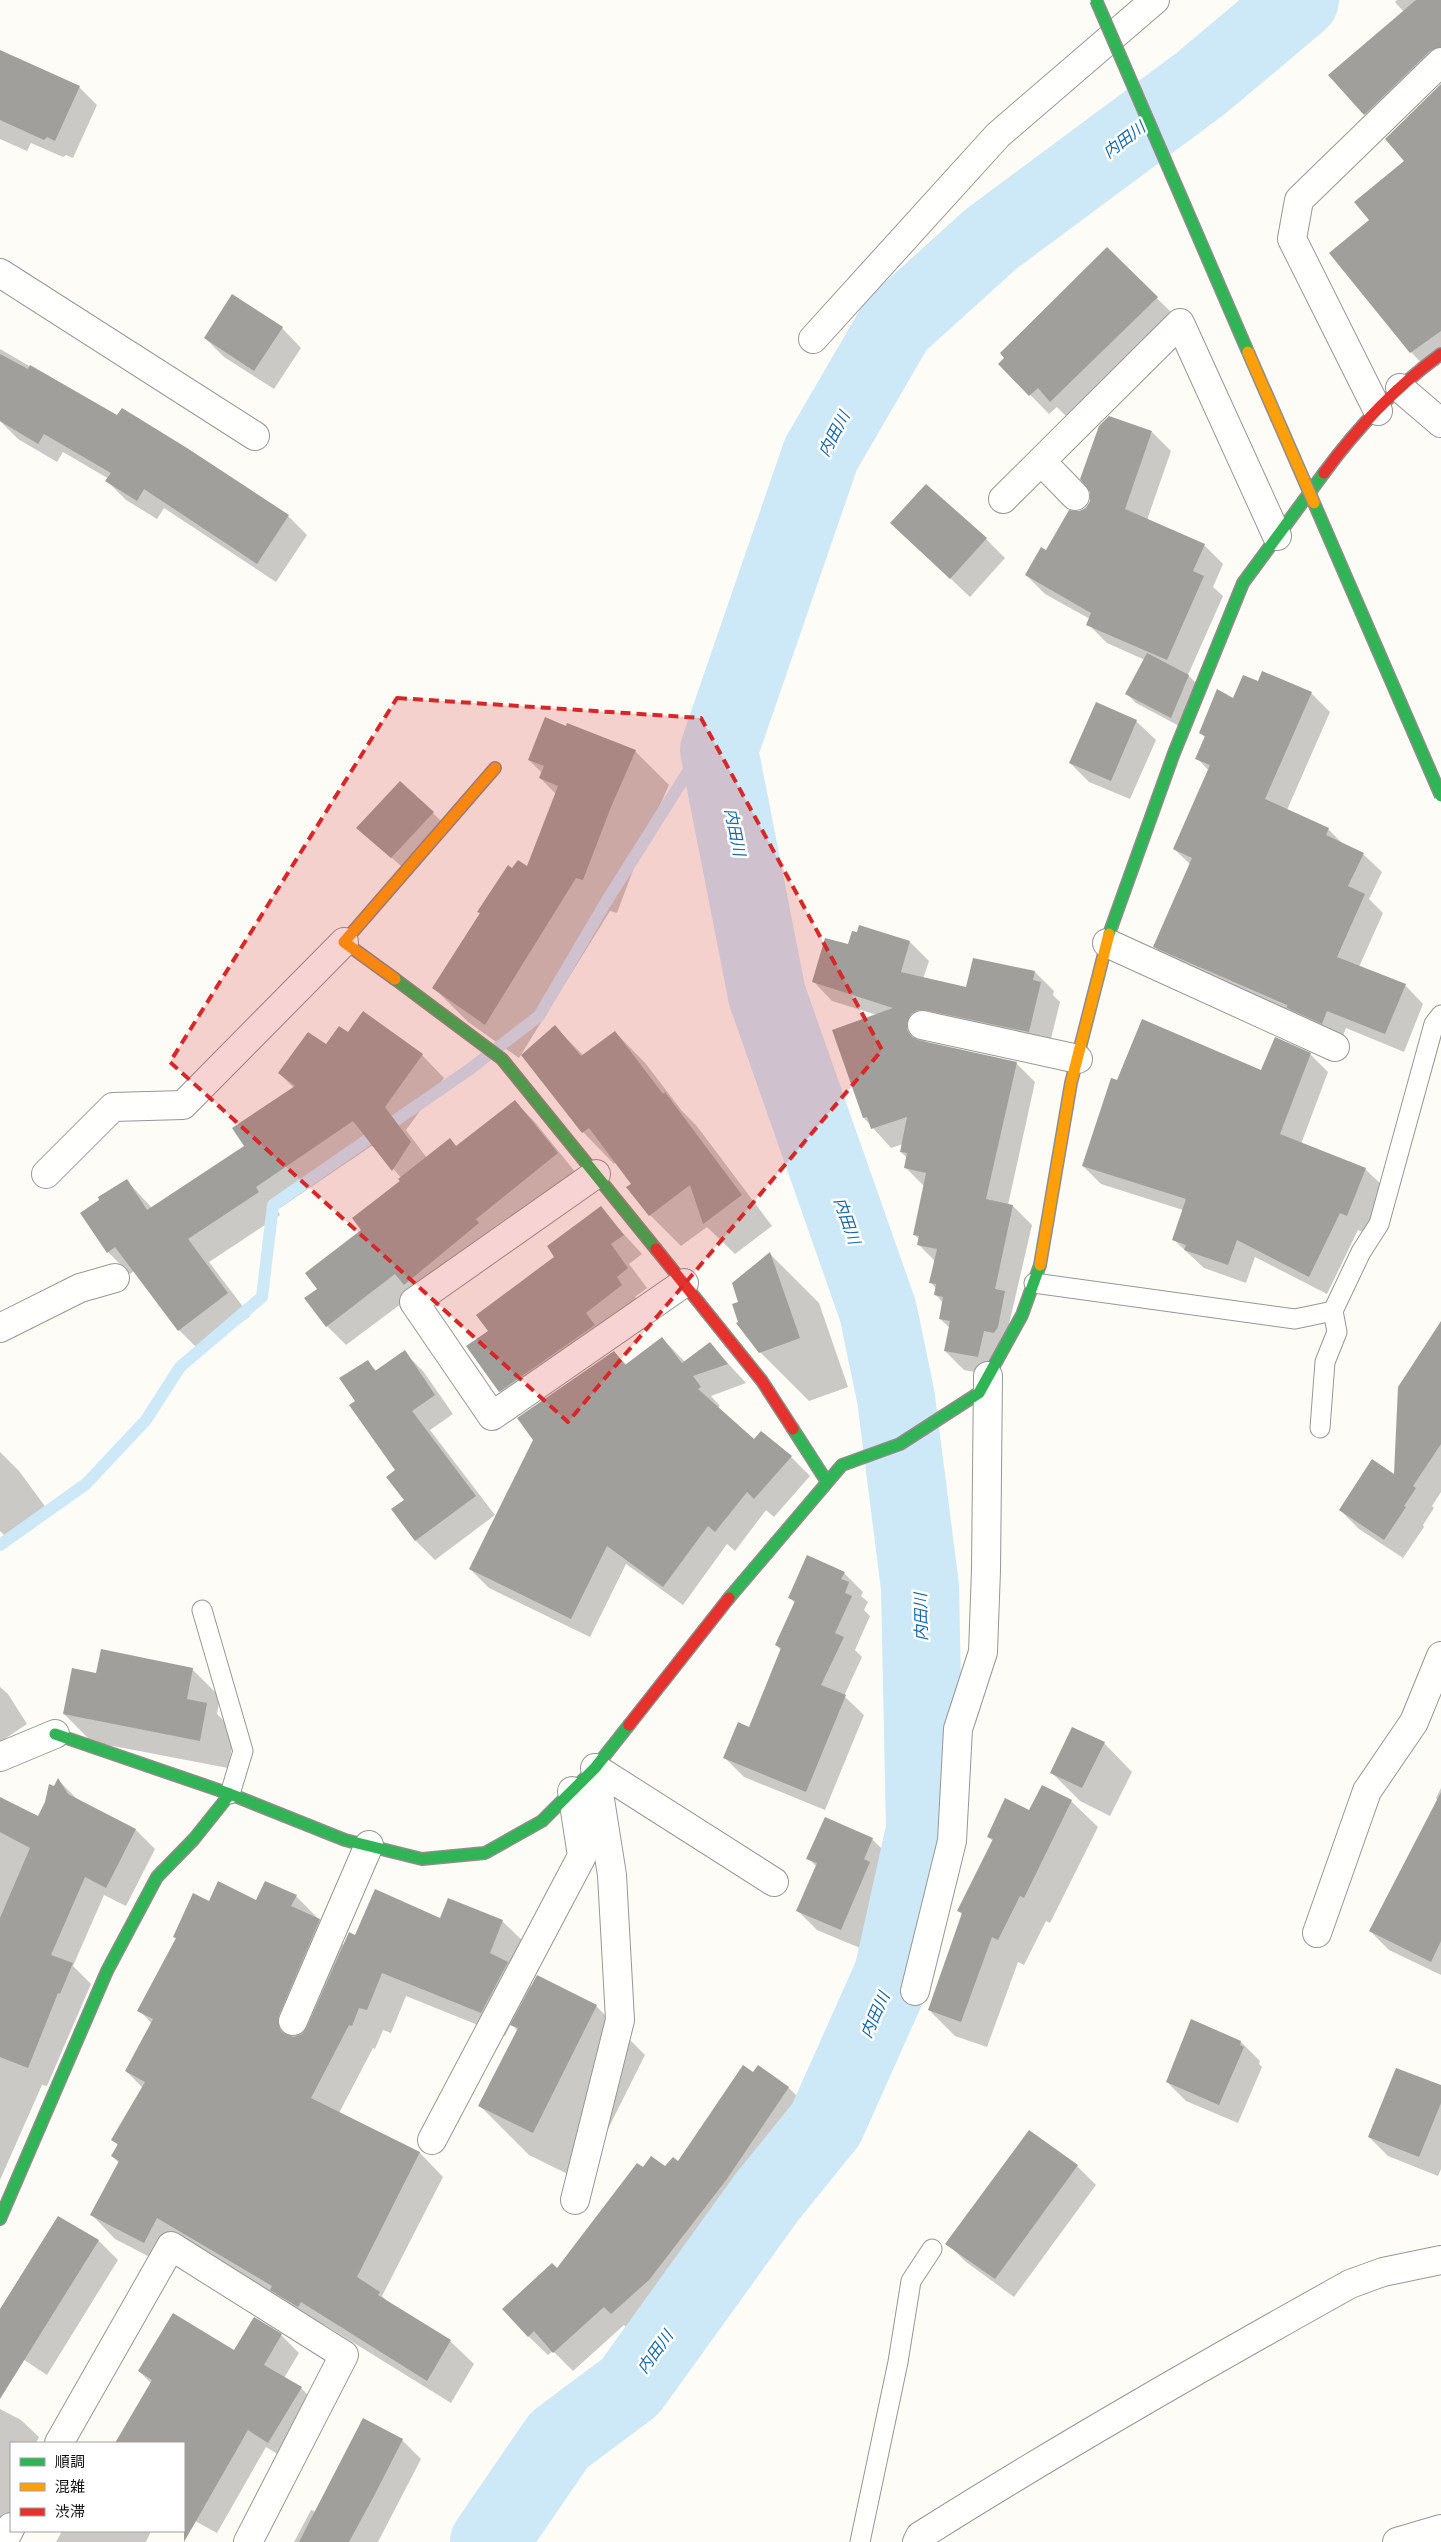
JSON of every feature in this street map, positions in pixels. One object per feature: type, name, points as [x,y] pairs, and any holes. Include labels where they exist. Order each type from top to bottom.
[{"type":"street","points":[[1096,0],[1441,796]]},
{"type":"street","points":[[813,339],[998,135],[1155,0]]},
{"type":"street","points":[[1378,411],[1292,239],[1299,200],[1441,62]]},
{"type":"street","points":[[0,273],[255,436]]},
{"type":"street","points":[[1002,499],[1180,323],[1277,536]]},
{"type":"street","points":[[0,1757],[55,1734],[230,1794],[346,1840],[422,1859],[485,1853],[542,1821],[595,1768],[760,1559],[842,1465],[900,1444],[984,1384],[1022,1315],[1039,1271],[1071,1083],[1112,921],[1174,753],[1243,583],[1349,439],[1400,388],[1441,354]]},
{"type":"street","points":[[1400,388],[1441,423]]},
{"type":"street","points":[[1041,460],[1075,496]]},
{"type":"street","points":[[46,1174],[113,1107],[183,1105],[344,942],[495,768]]},
{"type":"street","points":[[344,942],[502,1059],[762,1380],[827,1482]]},
{"type":"street","points":[[1107,943],[1335,1047]]},
{"type":"street","points":[[922,1025],[1078,1059]]},
{"type":"street","points":[[596,1174],[414,1302],[492,1416],[684,1284]]},
{"type":"street","points":[[0,1328],[80,1288],[115,1278]]},
{"type":"street","points":[[915,1992],[952,1841],[958,1729],[983,1652],[986,1570],[984,1384]]},
{"type":"street","points":[[1317,1933],[1367,1791],[1414,1722],[1441,1656]]},
{"type":"street","points":[[595,1768],[774,1882]]},
{"type":"street","points":[[575,2200],[620,2020],[612,1875],[595,1768]]},
{"type":"street","points":[[432,2140],[582,1856],[572,1791]]},
{"type":"street","points":[[0,2219],[107,1971],[157,1877],[194,1839],[230,1794]]},
{"type":"street","points":[[294,2021],[369,1845]]},
{"type":"street","points":[[60,2442],[171,2246],[344,2354],[248,2542]]},
{"type":"street","points":[[917,2542],[920,2536],[1088,2433],[1350,2284],[1383,2272],[1441,2260]]},
{"type":"street","points":[[1397,2542],[1441,2528]]},
{"type":"street","points":[[3,2542],[10,2529]]},
{"type":"lane","points":[[1320,1428],[1325,1362],[1337,1332],[1333,1311],[1361,1252],[1379,1224],[1434,1024],[1441,1015]]},
{"type":"lane","points":[[1034,1283],[1295,1319],[1333,1311]]},
{"type":"lane","points":[[202,1610],[243,1751],[230,1794]]},
{"type":"lane","points":[[860,2542],[898,2362],[911,2281],[932,2249]]},
{"type":"highlighted area","points":[[397,698],[701,718],[882,1050],[568,1422],[170,1062]]},
{"type":"building","points":[[1416,0],[1441,0],[1441,47],[1430,51],[1364,115],[1328,75]]},
{"type":"building","points":[[0,50],[80,86],[55,141],[47,137],[44,140],[0,120]]},
{"type":"building","points":[[1441,84],[1441,331],[1410,353],[1329,253],[1369,220],[1354,202],[1404,161],[1385,139]]},
{"type":"building","points":[[1107,247],[1158,297],[1050,402],[1038,388],[1029,396],[998,364],[1004,358],[1000,353]]},
{"type":"building","points":[[232,294],[283,327],[254,371],[204,338]]},
{"type":"building","points":[[0,354],[28,369],[30,365],[117,415],[122,408],[289,515],[257,564],[144,489],[137,501],[105,481],[111,473],[44,434],[38,444],[0,421]]},
{"type":"building","points":[[1109,416],[1152,431],[1125,509],[1205,544],[1193,571],[1204,576],[1167,660],[1086,625],[1091,613],[1025,575],[1041,547],[1046,550],[1069,510],[1079,511],[1086,508],[1090,501],[1090,492],[1080,479],[1099,426]]},
{"type":"building","points":[[926,484],[987,538],[950,579],[890,523]]},
{"type":"building","points":[[1147,653],[1189,675],[1171,718],[1125,694]]},
{"type":"building","points":[[1262,671],[1312,692],[1265,799],[1329,828],[1326,835],[1364,853],[1348,886],[1365,894],[1337,957],[1406,984],[1385,1034],[1327,1011],[1322,1024],[1287,1008],[1287,1005],[1153,947],[1192,858],[1173,849],[1210,765],[1195,759],[1205,736],[1199,733],[1217,689],[1233,698],[1243,675],[1258,681]]},
{"type":"building","points":[[1096,702],[1137,720],[1111,781],[1069,763]]},
{"type":"building","points":[[545,717],[566,726],[567,723],[636,750],[611,807],[583,880],[576,878],[485,1025],[432,988],[480,913],[477,912],[508,865],[512,868],[518,860],[527,866],[558,786],[539,778],[544,766],[528,760]]},
{"type":"building","points":[[400,781],[434,812],[391,858],[356,828]]},
{"type":"building","points":[[859,925],[910,941],[901,972],[966,987],[973,958],[1035,971],[1033,980],[1041,982],[1029,1032],[925,1010],[918,1010],[911,1014],[907,1022],[907,1030],[912,1037],[918,1040],[1017,1062],[986,1199],[1013,1205],[995,1289],[1005,1291],[998,1327],[994,1333],[984,1331],[978,1357],[944,1351],[950,1321],[939,1319],[943,1297],[934,1295],[936,1284],[929,1283],[937,1249],[917,1245],[919,1236],[913,1235],[926,1173],[904,1168],[907,1153],[900,1152],[907,1117],[871,1129],[867,1117],[863,1118],[832,1030],[893,1008],[812,982],[825,938],[848,944],[852,931],[857,932]]},
{"type":"building","points":[[363,1011],[423,1054],[385,1107],[411,1142],[392,1171],[353,1121],[256,1187],[259,1192],[188,1239],[228,1293],[178,1331],[115,1247],[107,1253],[80,1213],[99,1200],[98,1197],[127,1179],[147,1210],[244,1146],[232,1128],[295,1086],[278,1073],[308,1032],[326,1044],[339,1026],[348,1032]]},
{"type":"building","points":[[1142,1019],[1261,1070],[1275,1037],[1311,1053],[1280,1134],[1366,1168],[1347,1216],[1340,1213],[1309,1277],[1237,1240],[1228,1265],[1184,1250],[1186,1245],[1172,1240],[1186,1199],[1082,1166],[1111,1078],[1117,1080]]},
{"type":"building","points":[[555,1025],[581,1056],[615,1031],[663,1094],[665,1092],[742,1195],[703,1224],[690,1185],[649,1216],[626,1187],[631,1184],[589,1128],[582,1133],[521,1055]]},
{"type":"building","points":[[515,1100],[558,1153],[476,1219],[479,1223],[404,1285],[395,1274],[326,1327],[304,1298],[317,1289],[305,1273],[361,1230],[352,1218],[400,1181],[398,1179],[450,1138],[456,1146]]},
{"type":"building","points":[[601,1206],[624,1235],[611,1244],[628,1268],[617,1277],[622,1285],[586,1313],[595,1325],[499,1392],[466,1346],[488,1331],[476,1315],[554,1257],[547,1246]]},
{"type":"building","points":[[770,1252],[800,1338],[759,1353],[736,1323],[738,1322],[732,1304],[738,1302],[732,1283]]},
{"type":"building","points":[[1441,1321],[1441,1444],[1413,1486],[1416,1488],[1404,1506],[1406,1507],[1384,1540],[1339,1510],[1372,1459],[1394,1474],[1398,1387]]},
{"type":"building","points":[[662,1337],[682,1363],[710,1342],[728,1364],[693,1376],[701,1387],[698,1389],[754,1439],[761,1431],[792,1456],[754,1499],[747,1492],[715,1532],[708,1526],[663,1587],[607,1546],[571,1619],[469,1569],[533,1440],[517,1418],[614,1351],[625,1365]]},
{"type":"building","points":[[405,1350],[435,1395],[412,1411],[476,1496],[415,1541],[391,1509],[404,1500],[386,1477],[395,1470],[349,1405],[355,1401],[339,1378],[368,1360],[375,1371]]},
{"type":"building","points":[[807,1555],[845,1572],[841,1579],[849,1582],[845,1593],[852,1596],[835,1633],[844,1637],[821,1685],[846,1695],[806,1792],[723,1758],[738,1722],[749,1727],[781,1648],[775,1645],[795,1601],[788,1598]]},
{"type":"building","points":[[101,1649],[193,1668],[187,1699],[207,1703],[200,1741],[63,1714],[72,1668],[96,1673]]},
{"type":"building","points":[[1072,1727],[1105,1742],[1082,1788],[1050,1773]]},
{"type":"building","points":[[58,1778],[68,1794],[136,1829],[106,1888],[85,1877],[51,1955],[73,1963],[60,1994],[58,1993],[28,2068],[0,2057],[0,1918],[30,1848],[0,1832],[0,1797],[38,1816],[45,1802],[49,1784],[54,1786]]},
{"type":"building","points":[[1042,1785],[1072,1800],[1024,1898],[1020,1896],[998,1940],[992,1937],[961,2022],[928,2010],[962,1913],[957,1911],[993,1839],[987,1837],[1005,1798],[1029,1810]]},
{"type":"building","points":[[1441,1792],[1441,1941],[1431,1962],[1369,1931]]},
{"type":"building","points":[[825,1817],[873,1838],[864,1859],[870,1862],[841,1930],[796,1911],[817,1863],[806,1859]]},
{"type":"building","points":[[218,1881],[256,1900],[265,1881],[297,1895],[291,1906],[320,1919],[279,2015],[278,2023],[281,2031],[294,2037],[302,2034],[307,2027],[349,1932],[355,1935],[375,1889],[440,1918],[448,1898],[503,1920],[490,1953],[508,1962],[481,2013],[382,1973],[367,2010],[359,2008],[352,2026],[349,2025],[311,2098],[420,2152],[357,2277],[380,2292],[378,2295],[451,2340],[427,2381],[301,2302],[298,2307],[270,2290],[272,2286],[157,2218],[144,2243],[90,2215],[119,2161],[111,2156],[118,2144],[111,2140],[145,2082],[125,2071],[153,2019],[137,2011],[176,1938],[173,1937],[193,1893],[209,1901]]},
{"type":"building","points":[[537,1975],[597,2005],[533,2133],[478,2106],[518,2028],[510,2025]]},
{"type":"building","points":[[1191,2019],[1241,2041],[1240,2045],[1244,2047],[1219,2105],[1166,2082]]},
{"type":"building","points":[[743,2065],[753,2072],[758,2065],[789,2087],[727,2179],[649,2280],[611,2314],[604,2307],[553,2353],[534,2331],[528,2337],[502,2309],[552,2263],[557,2268],[637,2163],[643,2167],[651,2156],[665,2166],[673,2157],[678,2161]]},
{"type":"building","points":[[1396,2068],[1441,2085],[1441,2103],[1419,2157],[1368,2137]]},
{"type":"building","points":[[1029,2130],[1078,2165],[995,2279],[945,2244]]},
{"type":"building","points":[[58,2216],[99,2240],[0,2399],[0,2309]]},
{"type":"building","points":[[173,2313],[234,2350],[254,2317],[282,2334],[264,2365],[302,2387],[268,2443],[248,2430],[184,2542],[185,2442],[116,2442],[152,2380],[138,2371]]},
{"type":"building","points":[[363,2418],[403,2439],[375,2494],[349,2542],[299,2542]]},
{"type":"waterway","name":"内田川","points":[[489,2542],[559,2440],[630,2387],[767,2197],[826,2124],[893,1974],[925,1830],[920,1587],[896,1398],[878,1311],[767,995],[719,750],[821,454],[896,325],[991,239],[1200,84],[1300,0]]},
{"type":"waterway","points":[[0,1545],[86,1484],[146,1420],[180,1367],[262,1297],[273,1205],[470,1069],[539,1016],[606,902],[696,759],[727,727]]},
{"type":"traffic: fast","points":[[1096,0],[1248,352]]},
{"type":"traffic: fast","points":[[1109,934],[1174,753],[1243,583],[1324,473]]},
{"type":"traffic: fast","points":[[1314,503],[1441,796]]},
{"type":"traffic: fast","points":[[395,979],[502,1059],[656,1249]]},
{"type":"traffic: fast","points":[[729,1598],[842,1465],[900,1444],[979,1393],[1022,1315],[1040,1265]]},
{"type":"traffic: fast","points":[[793,1429],[827,1482]]},
{"type":"traffic: fast","points":[[55,1734],[230,1794],[345,1840],[422,1859],[485,1853],[542,1821],[595,1768],[629,1725]]},
{"type":"traffic: fast","points":[[0,2219],[107,1971],[157,1877],[194,1839],[230,1794]]},
{"type":"traffic: slow","points":[[1248,352],[1314,503]]},
{"type":"traffic: slow","points":[[395,979],[344,942],[495,768]]},
{"type":"traffic: slow","points":[[1040,1265],[1071,1083],[1109,934]]},
{"type":"traffic: jam","points":[[1324,473],[1378,409],[1408,380],[1441,354]]},
{"type":"traffic: jam","points":[[656,1249],[762,1381],[793,1429]]},
{"type":"traffic: jam","points":[[629,1725],[729,1598]]}]
